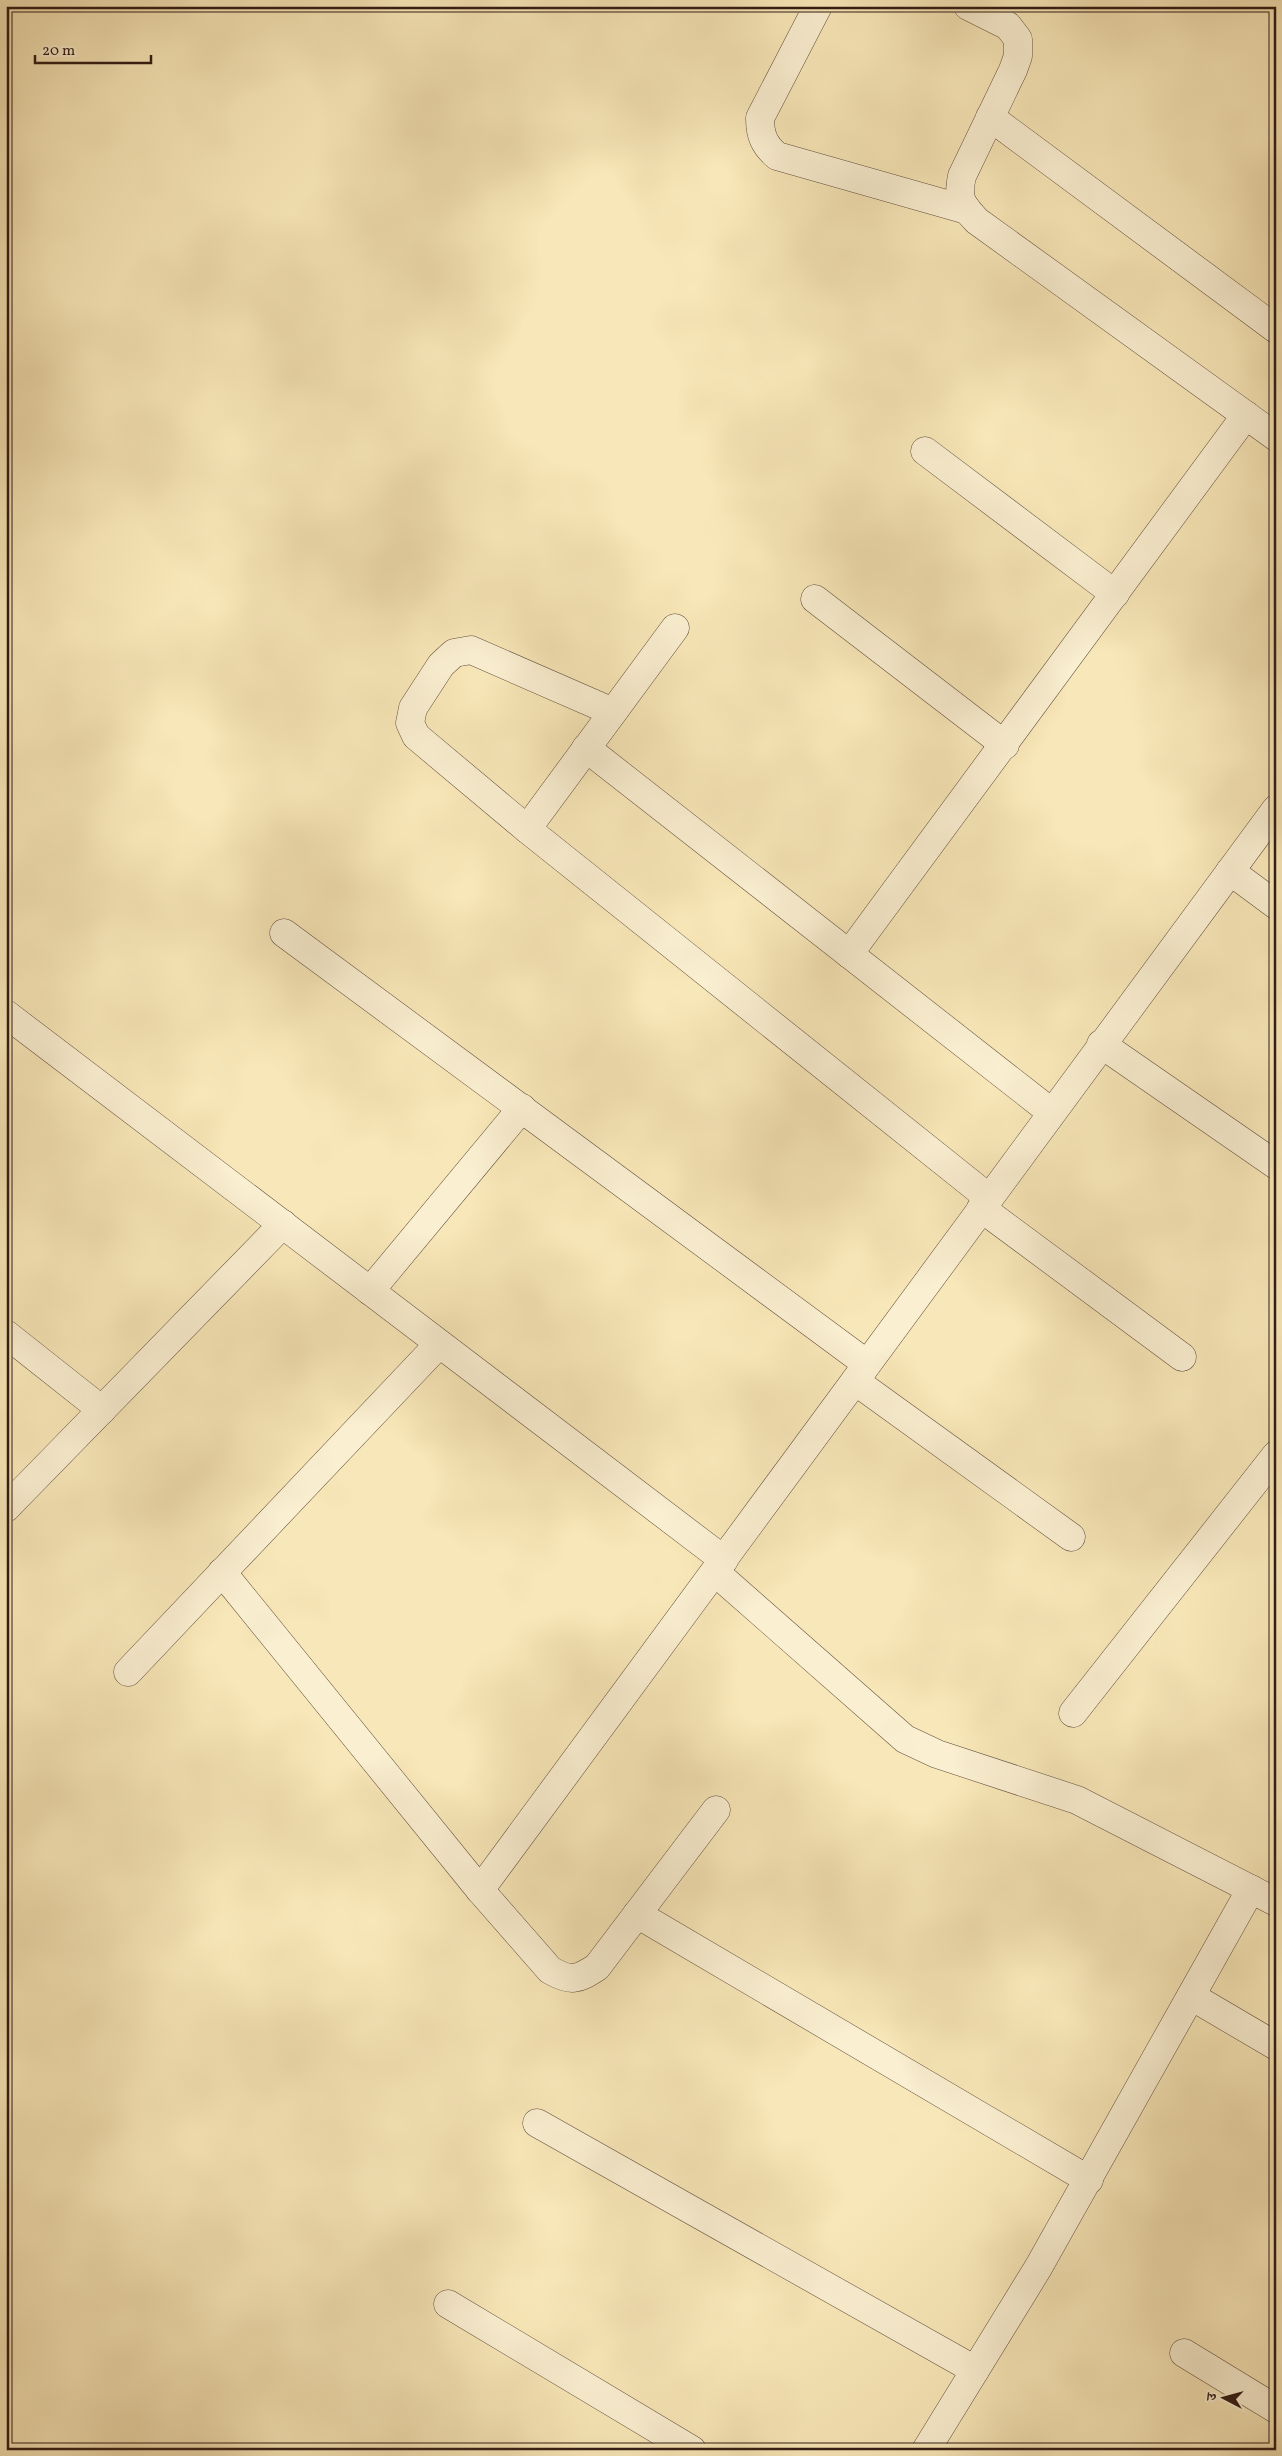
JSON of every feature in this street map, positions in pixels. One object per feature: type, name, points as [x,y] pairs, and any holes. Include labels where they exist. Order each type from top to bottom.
[{"type":"street","points":[[818,6],[760,118],[760,134],[768,148],[777,156],[967,210]]},
{"type":"street","points":[[968,6],[1008,26],[1018,39],[1018,56],[962,176],[958,193],[967,210],[977,221],[1276,436]]},
{"type":"street","points":[[990,117],[1276,329]]},
{"type":"street","points":[[849,954],[1246,416]]},
{"type":"street","points":[[925,451],[1115,594]]},
{"type":"street","points":[[815,599],[1005,745]]},
{"type":"street","points":[[527,829],[674,628]]},
{"type":"street","points":[[613,712],[471,650],[454,653],[441,666],[413,708],[410,723],[416,736],[527,829],[985,1203],[1182,1357]]},
{"type":"street","points":[[586,748],[1051,1112]]},
{"type":"street","points":[[480,1890],[720,1566],[1101,1044],[1276,809]]},
{"type":"street","points":[[1230,871],[1276,905]]},
{"type":"street","points":[[284,933],[522,1108],[1071,1537]]},
{"type":"street","points":[[6,1014],[439,1344],[720,1566],[906,1738],[937,1754],[1077,1800],[1269,1898],[1191,1996],[1089,2180],[926,2450]]},
{"type":"street","points":[[1101,1044],[1276,1165]]},
{"type":"street","points":[[370,1291],[522,1108]]},
{"type":"street","points":[[6,1508],[283,1224]]},
{"type":"street","points":[[6,1334],[102,1410]]},
{"type":"street","points":[[128,1672],[439,1344]]},
{"type":"street","points":[[1073,1713],[1276,1455]]},
{"type":"street","points":[[222,1572],[480,1890],[550,1970],[565,1979],[581,1977],[597,1967],[716,1810]]},
{"type":"street","points":[[637,1914],[1089,2180]]},
{"type":"street","points":[[1191,1996],[1276,2046]]},
{"type":"street","points":[[537,2123],[975,2370]]},
{"type":"street","points":[[448,2304],[692,2450]]},
{"type":"street","points":[[1184,2353],[1276,2409]]}]
